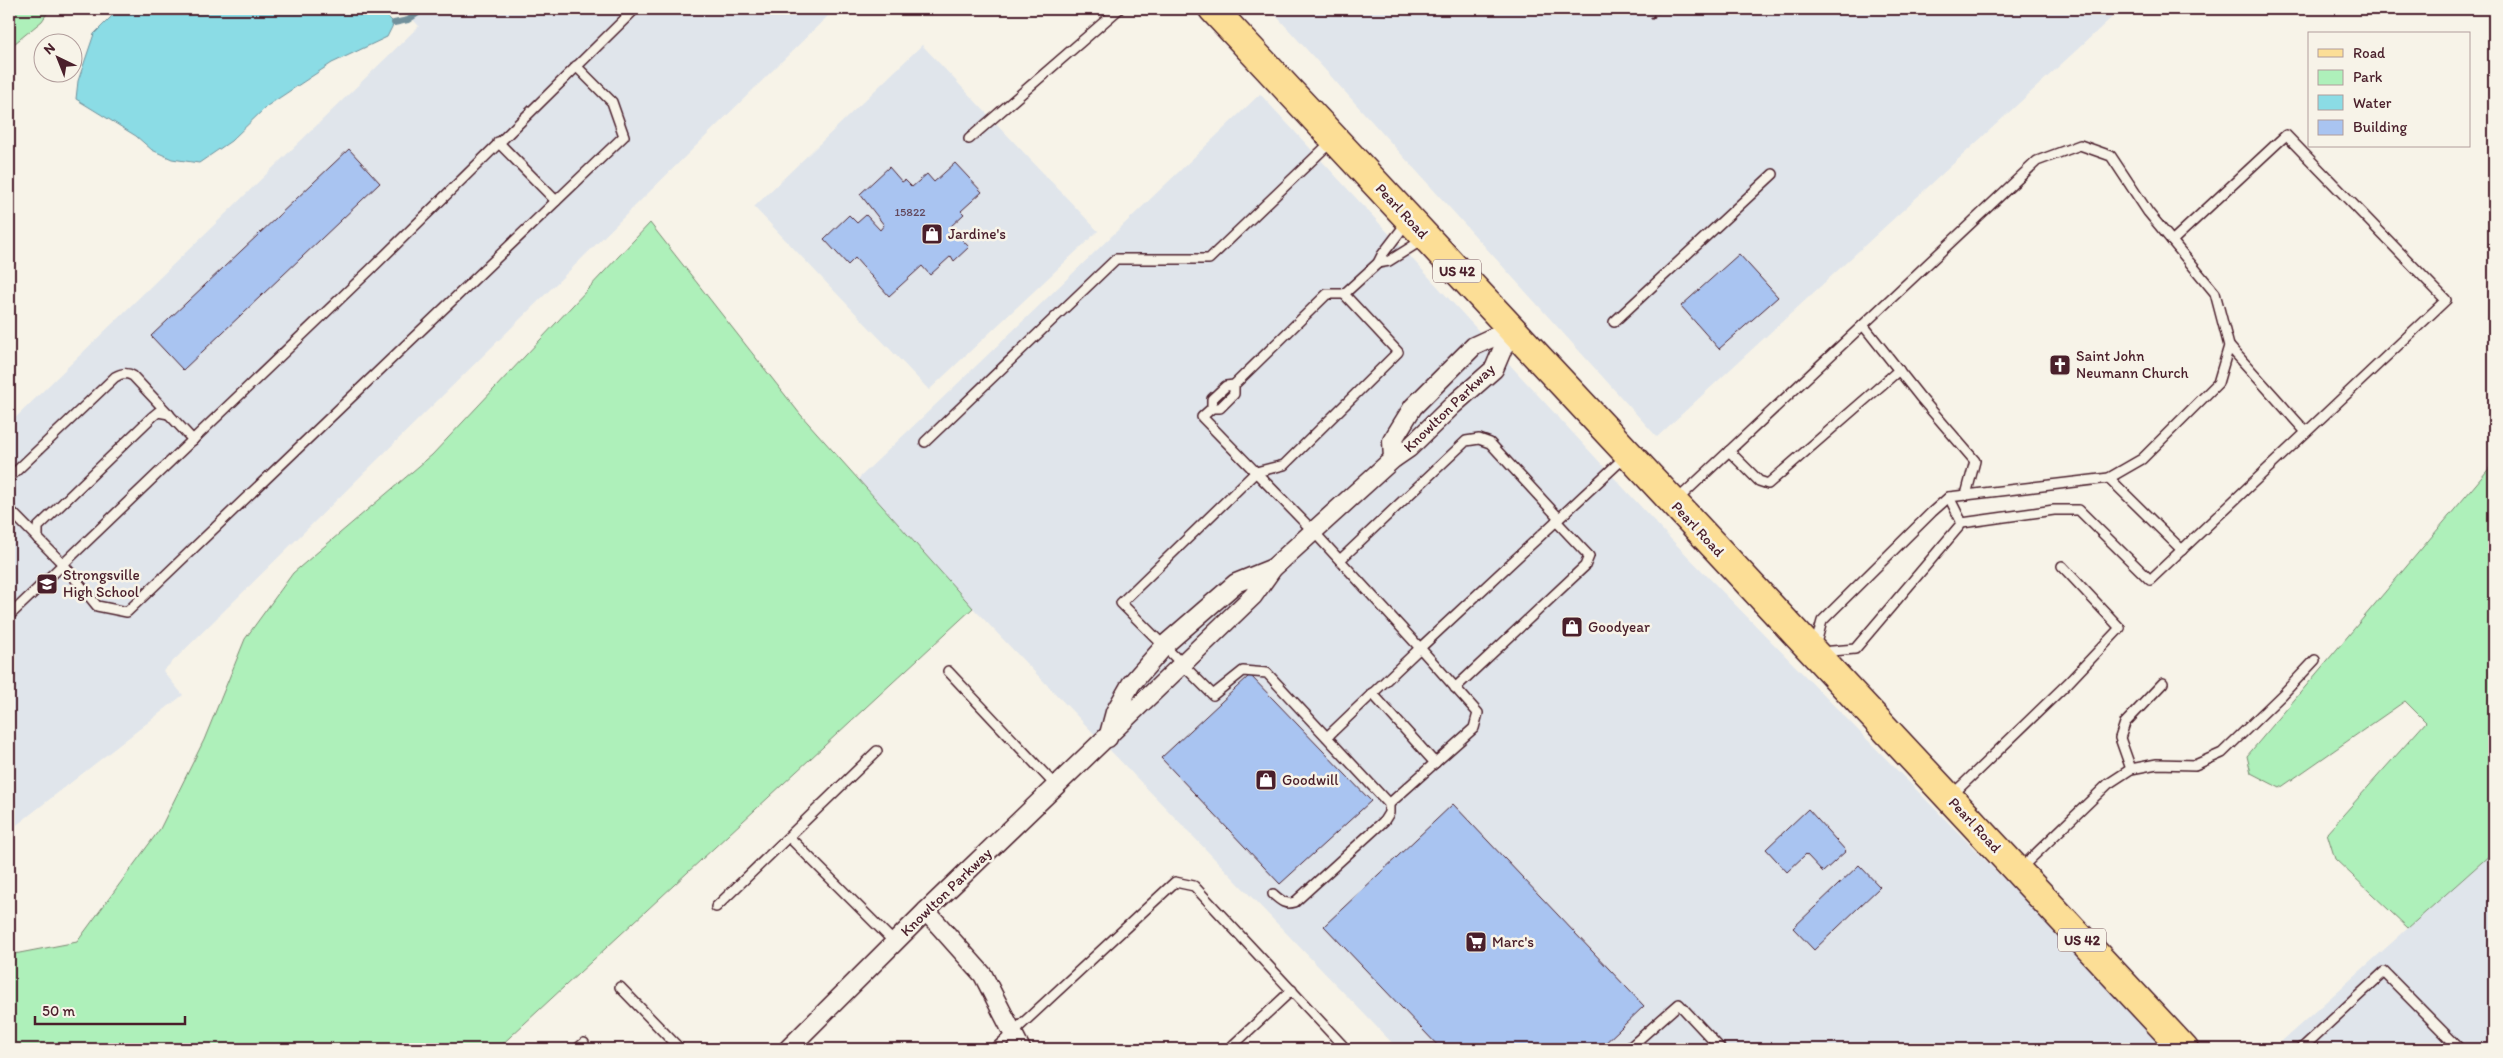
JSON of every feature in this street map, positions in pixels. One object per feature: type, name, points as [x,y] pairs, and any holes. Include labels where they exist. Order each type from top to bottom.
[{"type":"main road","name":"Pearl Road","points":[[1213,9],[2184,1049]]},
{"type":"street","name":"Knowlton Parkway","points":[[1393,459],[1392,441],[1413,407],[1474,346],[1511,329]]},
{"type":"street","name":"Knowlton Parkway","points":[[788,1049],[894,942],[1254,596],[1273,568],[1393,459],[1410,448],[1453,405],[1494,369],[1511,329]]},
{"type":"street","name":"Knowlton Parkway","points":[[1108,738],[1114,712],[1127,691],[1163,646],[1236,583],[1273,568]]},
{"type":"street","points":[[926,911],[983,975],[1021,1049]]},
{"type":"lane","points":[[9,616],[370,270],[498,142],[636,9]]},
{"type":"lane","points":[[969,139],[1119,9]]},
{"type":"lane","points":[[9,509],[64,565],[97,606],[127,612],[624,136],[612,102],[576,66]]},
{"type":"lane","points":[[2172,241],[2286,136],[2446,300],[2150,580],[2079,510],[2054,510],[1962,523],[1855,649],[1814,653],[1822,620],[1932,512],[1950,497],[2109,478],[2142,459],[2218,383],[2229,346]]},
{"type":"lane","points":[[925,442],[1116,259],[1208,259],[1335,138]]},
{"type":"lane","points":[[498,142],[556,201]]},
{"type":"lane","points":[[1674,503],[2036,161],[2080,145],[2111,156],[2148,212],[2215,293],[2229,346],[2306,432]]},
{"type":"lane","points":[[1614,322],[1773,174]]},
{"type":"lane","points":[[1389,804],[1474,728],[1478,713],[1314,532],[1202,418],[1212,408],[1220,408],[1234,394],[1234,385],[1327,294],[1344,294],[1378,263],[1382,255],[1417,229]]},
{"type":"lane","points":[[1378,263],[1389,261],[1417,229]]},
{"type":"lane","points":[[1273,894],[1282,902],[1288,904],[1295,902],[1384,821],[1389,813],[1389,804],[1267,673],[1243,671],[1212,695],[1121,603],[1256,472],[1284,465],[1398,352],[1344,294]]},
{"type":"lane","points":[[1863,325],[1976,461],[1966,495]]},
{"type":"lane","points":[[1729,451],[1759,481],[1768,484],[1899,370]]},
{"type":"lane","points":[[9,478],[115,377],[121,374],[128,373],[133,376],[193,440]]},
{"type":"lane","points":[[38,539],[38,527],[158,412],[169,414]]},
{"type":"lane","points":[[1340,560],[1466,441],[1473,438],[1490,444],[1589,556],[1585,566],[1455,688]]},
{"type":"lane","points":[[1327,736],[1628,454]]},
{"type":"lane","points":[[2109,478],[2182,550]]},
{"type":"lane","points":[[1950,497],[1962,523]]},
{"type":"lane","points":[[1949,798],[2068,683],[2120,628],[2062,566]]},
{"type":"lane","points":[[2018,871],[2108,784],[2131,769],[2158,764],[2196,765],[2222,753],[2315,660]]},
{"type":"lane","points":[[948,671],[1056,786]]},
{"type":"lane","points":[[2131,769],[2120,738],[2125,723],[2163,683]]},
{"type":"lane","points":[[1372,693],[1435,763]]},
{"type":"lane","points":[[716,907],[877,751]]},
{"type":"lane","points":[[789,837],[894,942]]},
{"type":"lane","points":[[995,1049],[1175,882],[1194,886],[1346,1049]]},
{"type":"lane","points":[[2302,1049],[2384,972],[2460,1049]]},
{"type":"lane","points":[[620,987],[680,1049]]},
{"type":"lane","points":[[1228,1049],[1292,990]]},
{"type":"lane","points":[[1628,1049],[1679,1004],[1721,1049]]},
{"type":"path","points":[[1651,19],[1662,9]]},
{"type":"shaded area","points":[[403,9],[835,9],[163,671],[183,695],[9,831],[9,424],[419,26]]},
{"type":"shaded area","points":[[1270,9],[2121,9],[1657,437]]},
{"type":"shaded area","points":[[922,45],[1098,231],[929,390],[754,207]]},
{"type":"shaded area","points":[[1260,94],[1667,535],[2170,1049],[1398,1049],[973,608],[858,479]]},
{"type":"shaded area","points":[[2492,853],[2494,856],[2494,1049],[2273,1049]]},
{"type":"green space","points":[[9,9],[50,9],[42,21],[9,48]]},
{"type":"green space","points":[[650,223],[800,414],[973,608],[497,1049],[9,1049],[9,955],[77,942],[160,829],[204,740],[245,639],[293,573],[432,455]]},
{"type":"green space","points":[[2494,455],[2494,856],[2491,854],[2408,928],[2335,859],[2327,833],[2426,722],[2405,701],[2280,788],[2251,773],[2247,756],[2492,465]]},
{"type":"water","points":[[119,9],[261,9],[296,13],[321,9],[372,9],[383,12],[394,23],[387,37],[332,63],[267,106],[231,141],[199,163],[172,159],[152,150],[136,136],[76,99],[78,82],[82,82],[82,69],[94,34]]},
{"type":"building","points":[[349,149],[380,183],[183,370],[151,336]]},
{"type":"building","points":[[955,163],[982,192],[961,211],[964,214],[950,227],[969,247],[954,261],[951,256],[930,275],[922,266],[889,296],[855,258],[848,265],[824,239],[849,215],[857,223],[866,215],[880,230],[884,225],[860,194],[889,167],[902,182],[905,180],[912,187],[927,174],[934,182]]},
{"type":"building","points":[[1739,254],[1778,297],[1719,349],[1681,306]]},
{"type":"building","name":"Goodwill","points":[[1250,675],[1371,801],[1280,884],[1161,758]]},
{"type":"building","points":[[1453,804],[1644,1006],[1599,1049],[1441,1049],[1324,926]]},
{"type":"building","points":[[1808,809],[1846,851],[1823,872],[1806,854],[1787,872],[1766,849]]},
{"type":"building","points":[[1859,865],[1880,887],[1814,950],[1793,928]]},
{"type":"waterway","points":[[394,23],[408,20],[424,9]]},
{"type":"place","name":"Jardine's","points":[[932,234]]},
{"type":"place","name":"Saint John Neumann Church","points":[[2060,365]]},
{"type":"place","name":"Strongsville High School","points":[[47,584]]},
{"type":"place","name":"Goodyear","points":[[1572,627]]},
{"type":"place","name":"Goodwill","points":[[1266,780]]},
{"type":"place","name":"Marc's","points":[[1476,942]]}]
